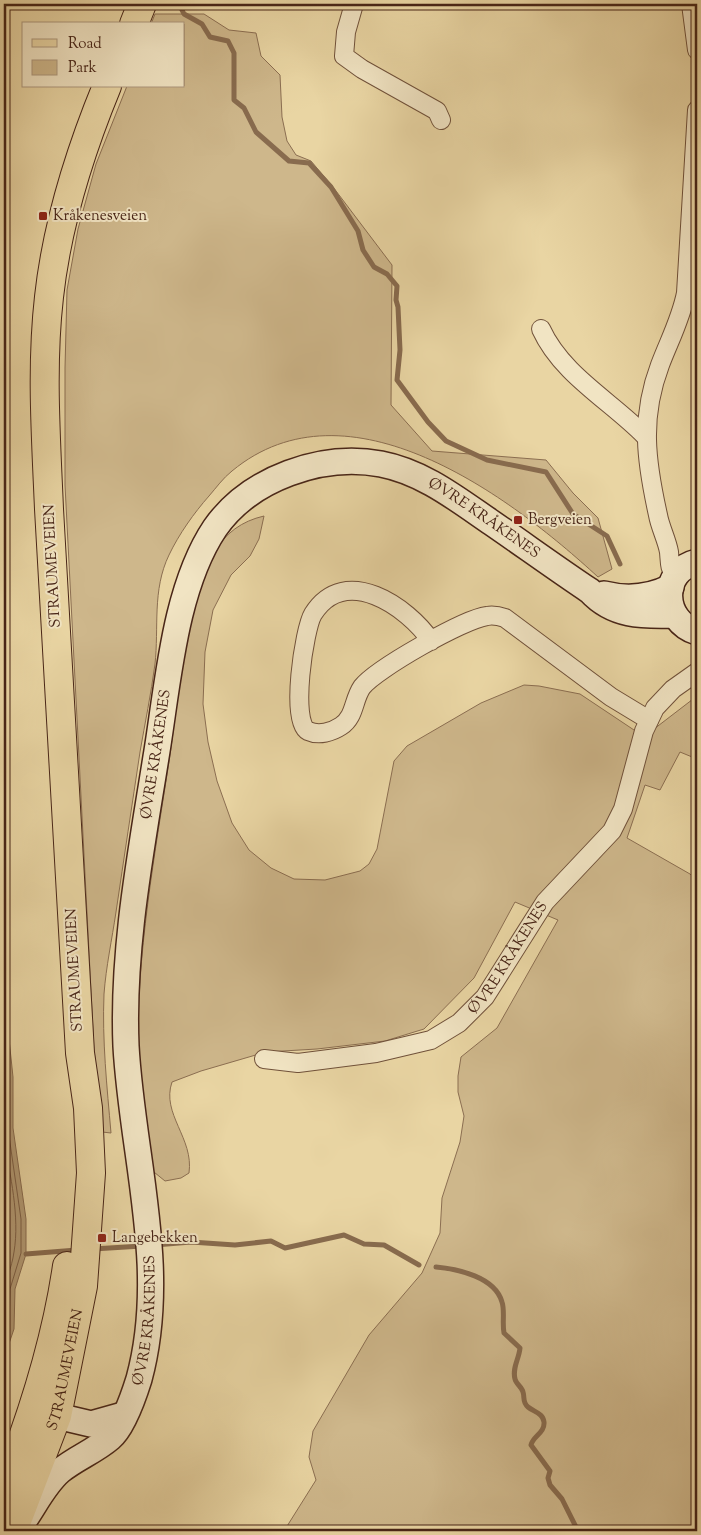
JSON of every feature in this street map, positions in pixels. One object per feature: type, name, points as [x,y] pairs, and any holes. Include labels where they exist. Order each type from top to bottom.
[{"type":"main road","points":[[135,22],[142,4]]},
{"type":"main road","name":"STRAUMEVEIEN","points":[[15,1531],[57,1416],[83,1286],[91,1173],[88,1108],[80,1053],[49,500],[45,347],[49,298],[58,236],[85,140],[106,88]]},
{"type":"main road","name":"ØVRE KRÅKENES","points":[[15,1531],[45,1488],[58,1473],[110,1438],[120,1427],[139,1377],[147,1338],[151,1288],[149,1244],[126,1045],[127,975],[132,921],[182,603],[201,551],[227,513],[265,484],[312,466],[341,462],[369,462],[400,469],[435,485],[590,591],[606,606],[647,616],[674,615]]},
{"type":"main road","points":[[684,572],[669,597],[674,615],[681,624],[697,632]]},
{"type":"main road","name":"ØVRE KRÅKENES","points":[[590,591],[634,598],[659,593],[684,572]]},
{"type":"main road","name":"STRAUMEVEIEN","points":[[4,1488],[25,1436],[53,1336],[63,1289],[71,1234],[80,1053]]},
{"type":"main road","points":[[25,1436],[57,1416],[91,1424],[124,1415]]},
{"type":"street","points":[[354,4],[346,32],[344,56],[362,69],[437,111],[441,120]]},
{"type":"street","points":[[691,4],[697,50]]},
{"type":"street","points":[[684,572],[669,552],[656,508],[645,436],[646,417],[655,381],[690,307],[688,273],[697,110]]},
{"type":"street","points":[[541,329],[546,341],[563,364],[645,436]]},
{"type":"street","points":[[431,641],[411,617],[392,603],[376,596],[352,591],[335,596],[323,603],[312,616],[304,640],[300,687],[301,720],[304,727],[307,731],[320,734],[341,726],[348,721],[358,695],[370,679],[431,641],[478,618],[488,616],[505,618],[612,697],[649,720]]},
{"type":"street","name":"ØVRE KRÅKENES","points":[[264,1059],[298,1063],[376,1053],[431,1040],[459,1023],[486,997],[545,902],[617,823],[649,720],[663,698],[693,675],[697,660]]},
{"type":"green space","points":[[155,14],[204,14],[229,30],[256,33],[261,56],[280,75],[282,117],[287,141],[296,155],[311,161],[392,265],[391,405],[432,451],[546,460],[573,493],[598,518],[612,569],[598,577],[562,545],[520,513],[474,483],[426,458],[376,441],[326,436],[277,445],[232,471],[223,480],[198,509],[177,539],[169,555],[160,582],[155,664],[104,994],[104,1046],[111,1133],[102,1132],[94,1049],[65,485],[67,290],[78,229],[96,164],[126,88],[185,88],[185,22],[152,22]]},
{"type":"green space","points":[[264,516],[259,539],[250,556],[231,575],[213,610],[205,652],[203,704],[208,742],[217,781],[232,823],[249,850],[271,868],[294,879],[325,880],[360,871],[369,864],[377,849],[394,761],[407,746],[481,703],[524,685],[539,686],[580,694],[637,732],[654,729],[697,696],[697,759],[680,752],[660,790],[645,785],[627,838],[690,874],[697,881],[697,1531],[284,1531],[316,1480],[309,1457],[313,1431],[369,1335],[422,1273],[440,1233],[442,1198],[460,1142],[464,1116],[458,1092],[461,1057],[497,1028],[558,920],[515,902],[474,978],[424,1029],[385,1041],[317,1049],[266,1052],[201,1071],[172,1082],[171,1105],[187,1149],[189,1173],[181,1178],[165,1181],[149,1168],[138,1070],[140,980],[143,942],[180,679],[196,598],[214,553],[223,539],[235,529],[248,521]]},
{"type":"water","points":[[4,803],[8,816],[4,917]]},
{"type":"water","points":[[4,1011],[7,1020],[13,1077],[13,1128],[26,1219],[26,1254],[15,1289],[14,1329],[4,1358]]},
{"type":"waterway","points":[[179,4],[184,14],[202,24],[210,37],[228,41],[234,53],[234,100],[244,108],[256,132],[289,161],[309,163],[331,187],[358,231],[363,250],[374,267],[387,274],[397,286],[396,300],[400,350],[397,380],[428,422],[446,441],[487,460],[546,472],[573,514],[607,536],[620,564]]},
{"type":"waterway","name":"Langebekken","points":[[155,1245],[191,1242],[235,1245],[271,1241],[285,1248],[344,1235],[364,1244],[384,1245],[419,1265]]},
{"type":"waterway","name":"Langebekken","points":[[93,1249],[142,1246]]},
{"type":"waterway","name":"Langebekken","points":[[26,1254],[77,1250]]},
{"type":"waterway","name":"Langebekken","points":[[436,1267],[465,1272],[475,1276],[484,1280],[498,1293],[503,1306],[504,1333],[520,1348],[514,1371],[516,1381],[524,1394],[526,1405],[540,1415],[544,1422],[543,1429],[531,1445],[550,1471],[548,1478],[550,1485],[562,1499],[578,1531]]},
{"type":"place","name":"Kråkenesveien","points":[[43,216]]},
{"type":"place","name":"Bergveien","points":[[518,520]]},
{"type":"place","name":"Langebekken","points":[[102,1238]]}]
